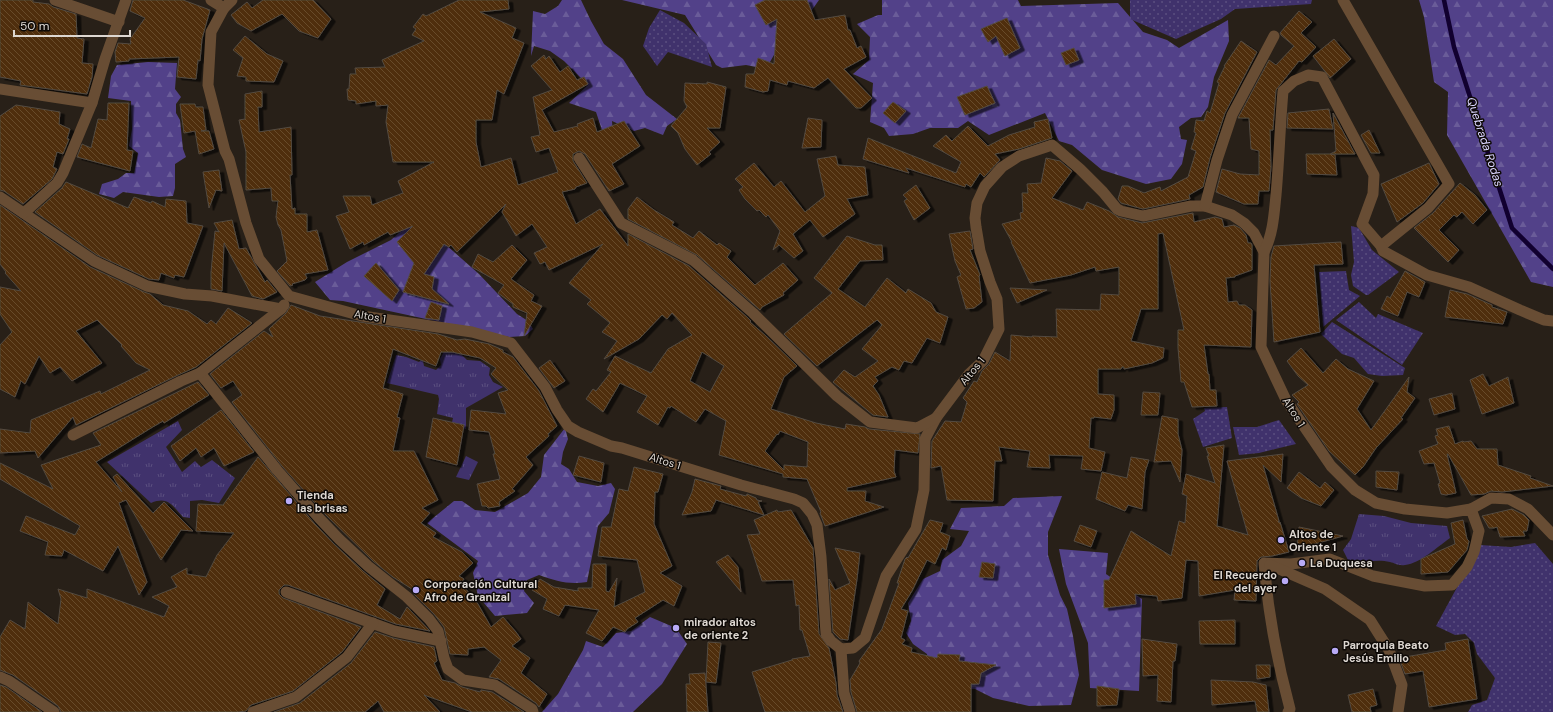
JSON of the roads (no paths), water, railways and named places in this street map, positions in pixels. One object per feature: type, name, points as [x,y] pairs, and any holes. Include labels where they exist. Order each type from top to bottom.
[{"type":"street","points":[[55,0],[119,22]]},
{"type":"street","points":[[24,213],[57,183],[63,173],[92,103],[105,58],[126,0]]},
{"type":"street","points":[[73,435],[200,373],[281,309],[289,296],[259,259],[246,223],[229,159],[225,151],[208,85],[211,32],[228,4],[211,0]]},
{"type":"street","points":[[1343,0],[1449,184],[1428,208],[1381,246]]},
{"type":"street","points":[[1205,206],[1217,160],[1232,115],[1274,36]]},
{"type":"street","points":[[1264,252],[1269,243],[1273,225],[1283,91],[1294,81],[1308,75],[1322,77],[1374,175],[1373,194],[1362,224],[1381,246],[1383,251],[1427,275],[1469,287],[1544,320],[1553,321]]},
{"type":"street","points":[[0,89],[92,103]]},
{"type":"street","name":"Altos 1","points":[[289,296],[362,316],[472,332],[511,343],[545,387],[557,410],[568,426],[578,432],[611,446],[622,448],[741,485],[794,499],[803,503],[812,514],[817,525],[821,557],[826,634],[831,641],[841,649],[854,648],[865,638],[886,576],[916,529],[924,490],[925,440],[936,418],[969,374],[983,361],[999,328],[997,299],[980,251],[975,218],[977,203],[985,186],[1002,167],[1019,156],[1052,145],[1071,160],[1103,192],[1117,209],[1121,211],[1143,216],[1191,206],[1205,206],[1232,215],[1244,223],[1254,233],[1264,252],[1261,347],[1286,400],[1330,466],[1355,490],[1376,503],[1404,509],[1447,513],[1471,509],[1491,498],[1509,499],[1528,509],[1553,534]]},
{"type":"street","points":[[580,158],[621,223],[693,260],[753,313],[836,396],[870,422],[917,428],[936,418]]},
{"type":"street","points":[[0,197],[94,261],[147,286],[185,294],[212,296],[281,309]]},
{"type":"street","points":[[200,373],[277,470],[319,518],[368,566],[407,597],[429,619],[438,631],[448,669],[463,680],[495,685],[532,709],[533,712]]},
{"type":"street","points":[[1264,562],[1291,564],[1330,559],[1373,576],[1425,586],[1452,585],[1467,567],[1474,552],[1479,531],[1471,509]]},
{"type":"street","points":[[1264,562],[1267,598],[1281,678],[1290,709],[1288,712]]},
{"type":"street","points":[[1264,562],[1325,589],[1370,620],[1389,650],[1402,684],[1398,712]]},
{"type":"street","points":[[286,592],[394,631],[441,641]]},
{"type":"street","points":[[253,712],[296,697],[347,657],[373,623]]},
{"type":"street","points":[[841,649],[844,693],[850,712]]},
{"type":"street","points":[[0,677],[15,685],[54,712]]},
{"type":"waterway","name":"Quebrada Rodas","points":[[1444,0],[1454,47],[1512,228],[1553,269]]},
{"type":"place","name":"Tienda las brisas","points":[[289,501]]},
{"type":"place","name":"Altos de Oriente 1","points":[[1281,540]]},
{"type":"place","name":"La Duquesa","points":[[1302,563]]},
{"type":"place","name":"El Recuerdo del ayer","points":[[1285,581]]},
{"type":"place","name":"Corporación Cultural Afro de Granizal","points":[[416,590]]},
{"type":"place","name":"mirador altos de oriente 2","points":[[676,628]]},
{"type":"place","name":"Parroquia Beato Jesús Emilio","points":[[1335,651]]}]
